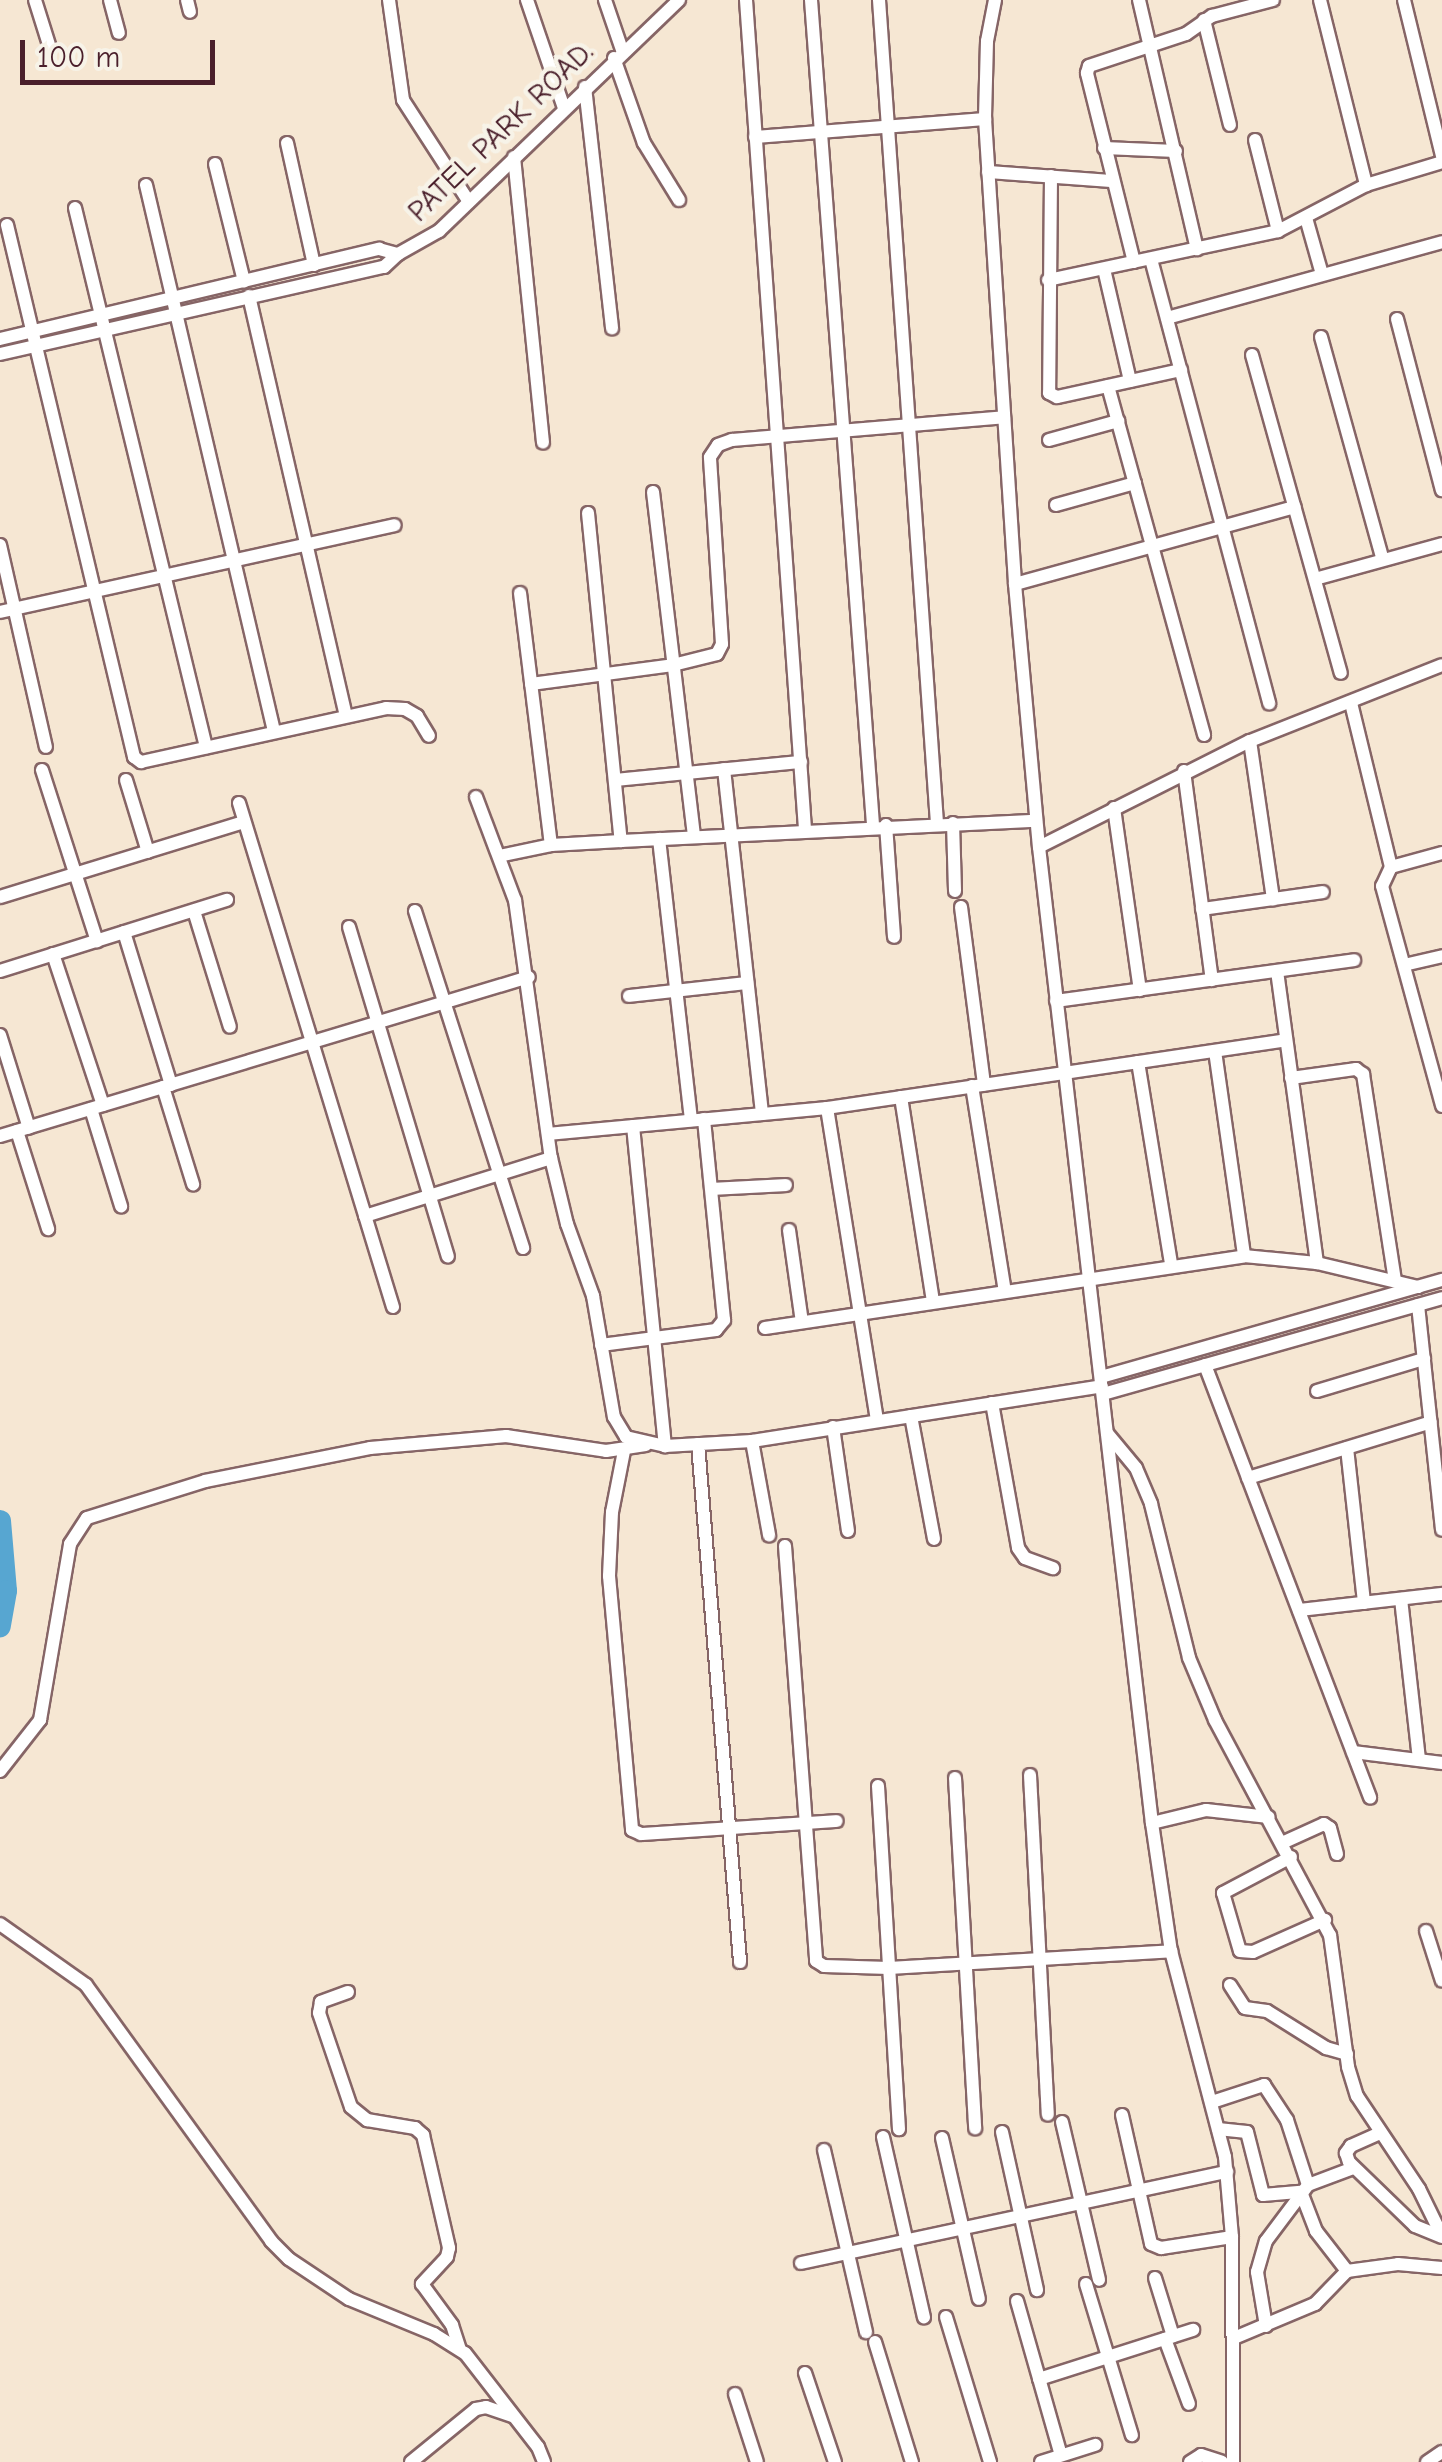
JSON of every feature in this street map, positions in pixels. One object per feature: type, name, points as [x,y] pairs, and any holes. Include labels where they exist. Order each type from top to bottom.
[{"type":"street","points":[[35,0],[50,48]]},
{"type":"street","points":[[110,0],[120,32]]},
{"type":"street","points":[[389,0],[403,100],[469,202]]},
{"type":"street","points":[[528,0],[564,108]]},
{"type":"street","points":[[606,0],[644,143],[679,200]]},
{"type":"street","name":"PATEL PARK ROAD.","points":[[105,322],[178,313],[384,267],[402,252],[428,240],[618,54],[679,0]]},
{"type":"street","points":[[746,0],[806,830]]},
{"type":"street","points":[[811,0],[842,430],[894,937]]},
{"type":"street","points":[[878,0],[937,823]]},
{"type":"street","points":[[995,0],[986,41],[985,119],[1015,584],[1038,847],[1152,1823],[1171,1951],[1227,2172],[1232,2237],[1234,2462]]},
{"type":"street","points":[[1139,0],[1153,46],[1197,249]]},
{"type":"street","points":[[1134,262],[1086,73],[1089,66],[1193,31],[1204,20],[1242,4],[1273,0]]},
{"type":"street","points":[[1320,0],[1366,186]]},
{"type":"street","points":[[1048,280],[1278,231],[1366,186],[1442,159],[1405,0]]},
{"type":"street","points":[[1204,20],[1230,126]]},
{"type":"street","points":[[584,87],[612,328]]},
{"type":"street","points":[[755,137],[985,119]]},
{"type":"street","points":[[1256,140],[1278,231]]},
{"type":"street","points":[[287,143],[314,264]]},
{"type":"street","points":[[1104,148],[1176,151]]},
{"type":"street","points":[[514,157],[543,443]]},
{"type":"street","points":[[215,164],[244,281]]},
{"type":"street","points":[[988,172],[1112,181]]},
{"type":"street","points":[[1051,176],[1050,393],[1058,397],[1181,370]]},
{"type":"street","points":[[146,185],[274,731]]},
{"type":"street","points":[[75,208],[206,746]]},
{"type":"street","points":[[1306,218],[1322,274]]},
{"type":"street","points":[[8,225],[134,758],[141,762],[346,716],[405,709],[417,716],[429,736]]},
{"type":"street","points":[[1167,318],[1442,242]]},
{"type":"street","points":[[0,340],[35,338],[105,322],[174,298],[379,249],[402,252]]},
{"type":"street","points":[[1152,258],[1269,704]]},
{"type":"street","points":[[1104,268],[1130,381]]},
{"type":"street","points":[[249,296],[346,716]]},
{"type":"street","points":[[1396,318],[1442,490]]},
{"type":"street","points":[[1321,337],[1384,560]]},
{"type":"street","points":[[0,354],[35,338]]},
{"type":"street","points":[[1252,356],[1341,673]]},
{"type":"street","points":[[1108,386],[1204,735]]},
{"type":"street","points":[[531,684],[711,658],[722,644],[713,450],[732,440],[1004,417]]},
{"type":"street","points":[[1049,440],[1118,421]]},
{"type":"street","points":[[1056,504],[1135,484]]},
{"type":"street","points":[[653,492],[694,837]]},
{"type":"street","points":[[1015,584],[1295,507]]},
{"type":"street","points":[[588,514],[621,841]]},
{"type":"street","points":[[0,612],[395,525]]},
{"type":"street","points":[[1315,579],[1442,544]]},
{"type":"street","points":[[0,546],[46,748]]},
{"type":"street","points":[[520,593],[551,845]]},
{"type":"street","points":[[1038,847],[1250,741],[1442,665]]},
{"type":"street","points":[[1351,703],[1391,866],[1382,886],[1436,1065],[1442,1106]]},
{"type":"street","points":[[1250,741],[1274,899]]},
{"type":"street","points":[[616,780],[801,762]]},
{"type":"street","points":[[724,769],[762,1114]]},
{"type":"street","points":[[42,770],[96,941]]},
{"type":"street","points":[[1184,771],[1212,980]]},
{"type":"street","points":[[126,780],[148,852]]},
{"type":"street","points":[[476,796],[506,854],[529,977],[551,1158],[567,1224],[592,1296],[617,1426],[626,1437],[665,1446],[752,1441],[1102,1386],[1205,1365],[1442,1298]]},
{"type":"street","points":[[239,803],[393,1307]]},
{"type":"street","points":[[1114,808],[1140,990]]},
{"type":"street","points":[[506,854],[551,845],[880,825],[1036,821]]},
{"type":"street","points":[[0,897],[244,822]]},
{"type":"street","points":[[953,823],[955,890]]},
{"type":"street","points":[[601,1345],[716,1330],[724,1320],[712,1189],[677,990],[660,839]]},
{"type":"street","points":[[1391,866],[1442,852]]},
{"type":"street","points":[[1202,909],[1323,892]]},
{"type":"street","points":[[0,970],[227,900]]},
{"type":"street","points":[[961,907],[978,1085],[1005,1291]]},
{"type":"street","points":[[194,911],[230,1026]]},
{"type":"street","points":[[415,911],[523,1248]]},
{"type":"street","points":[[349,927],[448,1256]]},
{"type":"street","points":[[124,932],[194,1184]]},
{"type":"street","points":[[53,954],[121,1206]]},
{"type":"street","points":[[1404,965],[1442,956]]},
{"type":"street","points":[[1056,1002],[1354,960]]},
{"type":"street","points":[[1278,971],[1317,1263]]},
{"type":"street","points":[[0,1136],[529,977]]},
{"type":"street","points":[[629,996],[747,982]]},
{"type":"street","points":[[0,1035],[48,1230]]},
{"type":"street","points":[[548,1134],[827,1108],[1286,1040]]},
{"type":"street","points":[[1215,1050],[1244,1256]]},
{"type":"street","points":[[1138,1062],[1171,1264]]},
{"type":"street","points":[[1291,1078],[1356,1070],[1363,1074],[1396,1281]]},
{"type":"street","points":[[901,1097],[932,1302]]},
{"type":"street","points":[[827,1108],[877,1421]]},
{"type":"street","points":[[633,1126],[665,1446]]},
{"type":"street","points":[[365,1216],[551,1158]]},
{"type":"street","points":[[712,1189],[786,1184]]},
{"type":"street","points":[[788,1230],[802,1322]]},
{"type":"street","points":[[765,1328],[1244,1256],[1317,1263],[1418,1287]]},
{"type":"street","points":[[1102,1386],[1442,1280]]},
{"type":"street","points":[[1418,1305],[1442,1530]]},
{"type":"street","points":[[1317,1391],[1424,1359]]},
{"type":"street","points":[[1205,1365],[1370,1798]]},
{"type":"street","points":[[992,1403],[1018,1548],[1025,1558],[1052,1568]]},
{"type":"street","points":[[911,1416],[934,1540]]},
{"type":"street","points":[[1248,1478],[1431,1422]]},
{"type":"street","points":[[834,1427],[848,1531]]},
{"type":"street","points":[[1106,1432],[1142,1482],[1163,1546],[1190,1658],[1223,1738],[1325,1920],[1336,1962],[1346,2054],[1357,2096],[1424,2198],[1442,2236]]},
{"type":"street","points":[[0,1771],[40,1720],[70,1544],[88,1518],[205,1481],[370,1448],[506,1436],[606,1452],[649,1444]]},
{"type":"street","points":[[752,1441],[768,1535]]},
{"type":"street","points":[[698,1444],[740,1962]]},
{"type":"street","points":[[1347,1448],[1364,1603]]},
{"type":"street","points":[[624,1451],[612,1512],[609,1576],[630,1825],[641,1834],[837,1821]]},
{"type":"street","points":[[785,1546],[816,1961],[824,1966],[889,1968],[1171,1951]]},
{"type":"street","points":[[1299,1610],[1442,1594]]},
{"type":"street","points":[[1400,1599],[1419,1760]]},
{"type":"street","points":[[1353,1752],[1442,1763]]},
{"type":"street","points":[[1030,1775],[1048,2115]]},
{"type":"street","points":[[955,1778],[975,2128]]},
{"type":"street","points":[[878,1786],[899,2129]]},
{"type":"street","points":[[1152,1823],[1206,1810],[1268,1817]]},
{"type":"street","points":[[1282,1842],[1324,1824],[1330,1828],[1337,1854]]},
{"type":"street","points":[[1290,1857],[1223,1892],[1240,1951],[1253,1952],[1325,1920]]},
{"type":"street","points":[[0,1924],[86,1985],[270,2241],[289,2260],[348,2299],[460,2348]]},
{"type":"street","points":[[1426,1931],[1442,1981]]},
{"type":"street","points":[[1230,1986],[1245,2008],[1267,2011],[1326,2048],[1346,2054]]},
{"type":"street","points":[[348,1992],[321,2002],[319,2013],[351,2108],[367,2120],[416,2128],[422,2135],[449,2248],[447,2258],[422,2284],[456,2331],[460,2348],[515,2416],[544,2462]]},
{"type":"street","points":[[1212,2102],[1264,2085],[1287,2120],[1316,2231],[1347,2271]]},
{"type":"street","points":[[1122,2115],[1148,2240],[1155,2247],[1232,2237]]},
{"type":"street","points":[[1062,2122],[1108,2357],[1132,2435]]},
{"type":"street","points":[[1218,2129],[1247,2132],[1263,2195],[1305,2188],[1353,2168]]},
{"type":"street","points":[[1002,2132],[1037,2290]]},
{"type":"street","points":[[1380,2133],[1348,2149],[1353,2168],[1415,2226],[1442,2236]]},
{"type":"street","points":[[882,2137],[924,2317]]},
{"type":"street","points":[[942,2138],[979,2299]]},
{"type":"street","points":[[824,2150],[870,2337],[912,2462]]},
{"type":"street","points":[[802,2263],[1227,2172]]},
{"type":"street","points":[[1266,2326],[1258,2263],[1273,2227],[1305,2188]]},
{"type":"street","points":[[1234,2338],[1316,2304],[1347,2271],[1398,2264],[1442,2268]]},
{"type":"street","points":[[1155,2278],[1188,2404]]},
{"type":"street","points":[[1017,2302],[1062,2456]]},
{"type":"street","points":[[946,2317],[990,2462]]},
{"type":"street","points":[[1039,2379],[1193,2330]]},
{"type":"street","points":[[804,2373],[835,2462]]},
{"type":"street","points":[[735,2394],[757,2462]]},
{"type":"street","points":[[411,2462],[476,2410],[486,2407],[515,2416]]},
{"type":"street","points":[[1041,2462],[1095,2445]]},
{"type":"street","points":[[1427,2462],[1442,2452]]},
{"type":"street","points":[[1190,2462],[1202,2455],[1222,2462]]},
{"type":"waterway","points":[[0,1521],[6,1591],[0,1626]]}]
